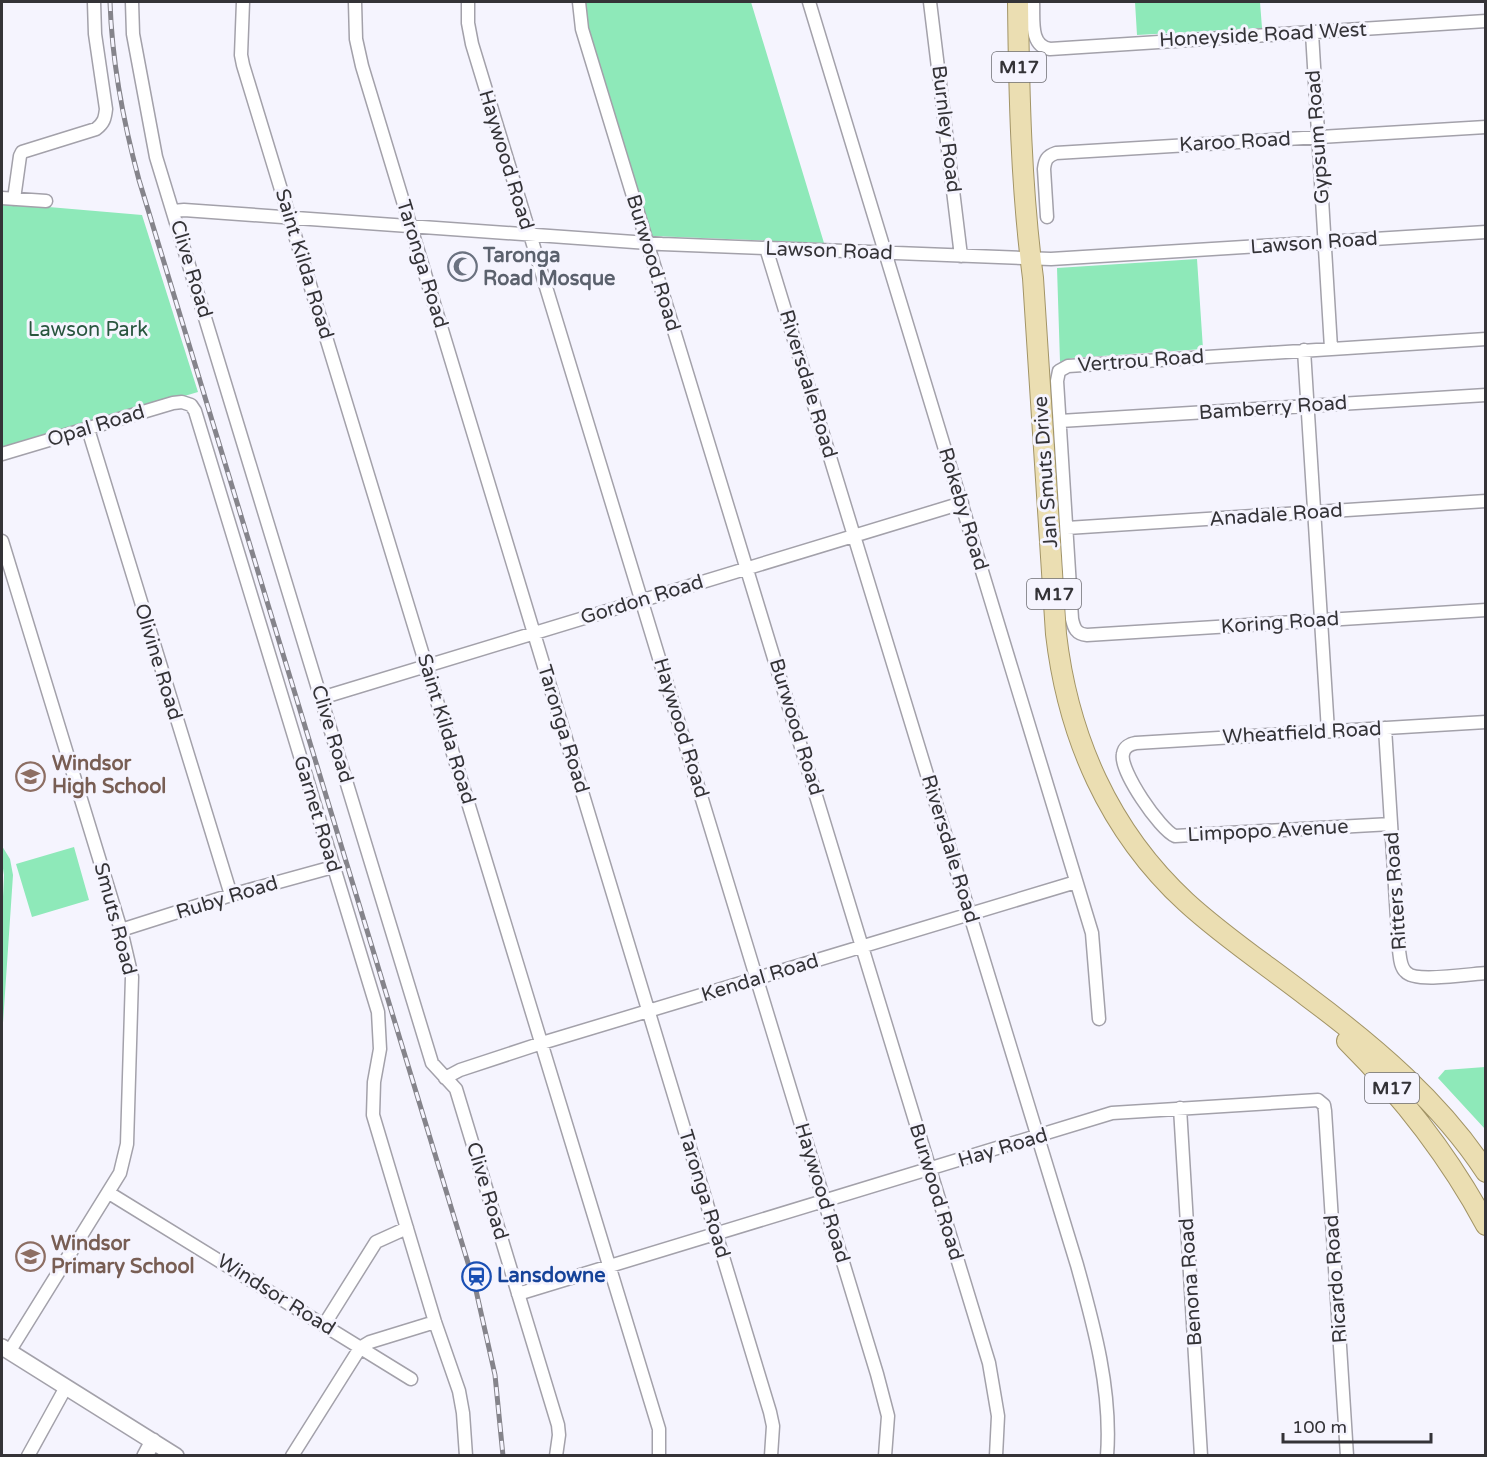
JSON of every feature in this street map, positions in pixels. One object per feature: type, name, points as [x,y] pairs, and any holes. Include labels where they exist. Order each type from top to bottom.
[{"type":"main road","name":"Jan Smuts Drive","points":[[1018,2],[1021,132],[1056,634],[1063,685],[1083,751],[1101,792],[1117,820],[1139,851],[1186,903],[1353,1032],[1402,1075],[1449,1124],[1485,1172]]},
{"type":"main road","name":"Jan Smuts Drive","points":[[1273,972],[1349,1044],[1408,1107],[1454,1172],[1485,1225]]},
{"type":"street","points":[[46,201],[8,198],[22,152],[96,129],[102,125],[106,109],[95,34],[94,2]]},
{"type":"street","name":"Clive Road","points":[[132,2],[133,34],[156,157],[432,1064],[456,1089],[559,1428],[556,1455]]},
{"type":"street","name":"Saint Kilda Road","points":[[243,2],[241,54],[243,65],[659,1429],[659,1455]]},
{"type":"street","name":"Taronga Road","points":[[355,2],[355,31],[360,60],[772,1418],[771,1455]]},
{"type":"street","name":"Haywood Road","points":[[468,2],[470,37],[758,980],[885,1405],[888,1421],[885,1455]]},
{"type":"street","name":"Burwood Road","points":[[579,2],[582,29],[993,1380],[998,1416],[996,1455]]},
{"type":"street","name":"Rokeby Road","points":[[809,2],[1095,945],[1099,1019]]},
{"type":"street","name":"Burnley Road","points":[[930,2],[961,256]]},
{"type":"street","name":"Honeyside Road West","points":[[1033,2],[1036,40],[1041,47],[1050,49],[1485,21]]},
{"type":"street","name":"Gypsum Road","points":[[1312,33],[1331,348]]},
{"type":"street","name":"Karoo Road","points":[[1047,217],[1045,160],[1056,153],[1485,127]]},
{"type":"street","name":"Lawson Road","points":[[173,210],[647,243],[1030,259],[1124,256],[1485,232]]},
{"type":"street","name":"Riversdale Road","points":[[766,248],[1091,1315],[1108,1419],[1107,1455]]},
{"type":"street","name":"Vertrou Road","points":[[1076,631],[1072,619],[1057,375],[1059,371],[1068,366],[1485,339]]},
{"type":"street","points":[[1304,350],[1328,731]]},
{"type":"street","name":"Bamberry Road","points":[[1060,421],[1485,395]]},
{"type":"street","name":"Opal Road","points":[[2,454],[173,403],[182,402],[191,405]]},
{"type":"street","name":"Garnet Road","points":[[191,405],[195,411],[378,1012],[380,1049],[374,1082],[373,1115],[461,1401],[466,1455]]},
{"type":"street","name":"Olivine Road","points":[[87,429],[231,895]]},
{"type":"street","name":"Anadale Road","points":[[1067,528],[1485,501]]},
{"type":"street","name":"Gordon Road","points":[[321,698],[962,503]]},
{"type":"street","name":"Smuts Road","points":[[2,541],[4,559],[121,930],[132,976],[127,1144],[124,1164],[109,1193],[5,1349]]},
{"type":"street","name":"Koring Road","points":[[1076,631],[1087,635],[1485,610]]},
{"type":"street","name":"Wheatfield Road","points":[[1123,753],[1128,746],[1136,743],[1485,722]]},
{"type":"street","name":"Ritters Road","points":[[1385,728],[1399,950],[1405,972],[1419,978],[1485,973]]},
{"type":"street","name":"Limpopo Avenue","points":[[1123,753],[1126,770],[1148,808],[1163,828],[1175,836],[1391,824]]},
{"type":"street","name":"Ruby Road","points":[[121,930],[231,895],[333,867]]},
{"type":"street","name":"Kendal Road","points":[[445,1078],[466,1068],[542,1043],[758,980],[862,946],[1076,882]]},
{"type":"street","name":"Hay Road","points":[[519,1294],[1112,1113],[1313,1100],[1322,1103]]},
{"type":"street","name":"Ricardo Road","points":[[1322,1103],[1325,1111],[1347,1455]]},
{"type":"street","name":"Benona Road","points":[[1180,1108],[1201,1455]]},
{"type":"street","name":"Windsor Road","points":[[109,1193],[411,1379]]},
{"type":"street","points":[[324,1325],[376,1242],[407,1228]]},
{"type":"street","points":[[292,1455],[360,1348],[370,1342],[435,1322]]},
{"type":"street","points":[[5,1349],[176,1455]]},
{"type":"street","points":[[28,1455],[66,1387]]},
{"type":"street","points":[[145,1455],[153,1441]]},
{"type":"green space","points":[[583,2],[751,2],[824,243],[653,236],[650,234],[586,25]]},
{"type":"green space","points":[[1135,2],[1260,2],[1262,28],[1137,35]]},
{"type":"green space","name":"Lawson Park","points":[[2,203],[142,215],[198,392],[2,450]]},
{"type":"green space","points":[[1197,259],[1203,349],[1072,358],[1060,362],[1057,268]]},
{"type":"green space","points":[[2,846],[10,859],[13,875],[3,1023],[4,875]]},
{"type":"green space","points":[[74,847],[89,900],[32,917],[16,864]]},
{"type":"green space","points":[[1486,1067],[1485,1129],[1438,1078],[1445,1070]]},
{"type":"railway","points":[[110,2],[119,92],[139,180],[475,1286],[495,1375],[503,1456]]},
{"type":"place","name":"Taronga Road Mosque","points":[[462,267]]},
{"type":"place","name":"Windsor High School","points":[[31,776]]},
{"type":"place","name":"Windsor Primary School","points":[[30,1256]]},
{"type":"place","name":"Lansdowne","points":[[476,1276]]}]
